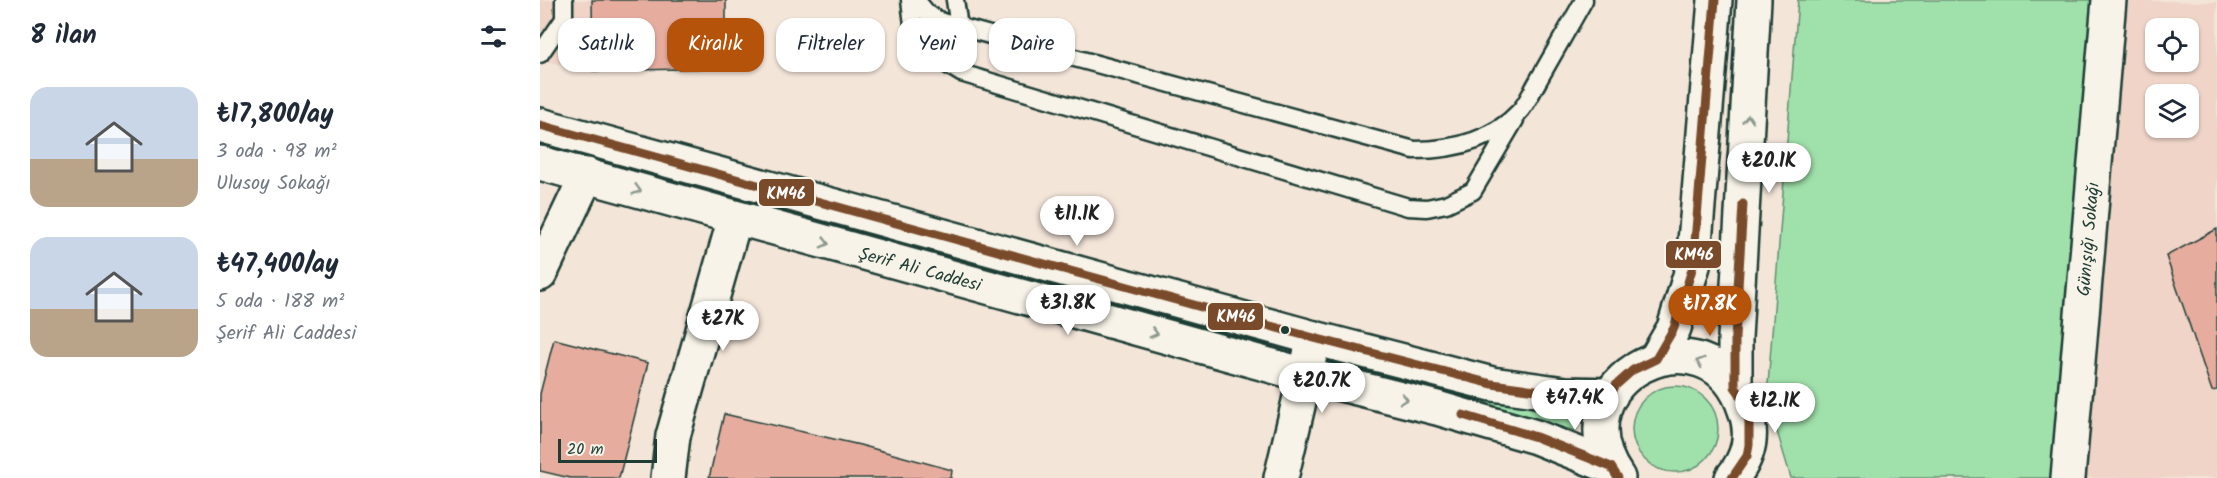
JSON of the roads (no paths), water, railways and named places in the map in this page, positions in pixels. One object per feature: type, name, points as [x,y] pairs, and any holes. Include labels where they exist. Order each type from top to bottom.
[{"type":"street","points":[[1656,359],[1674,328],[1693,266],[1715,0]]},
{"type":"street","points":[[1735,387],[1735,338],[1754,0]]},
{"type":"street","name":"Günışığı Sokağı","points":[[2068,478],[2109,0]]},
{"type":"street","name":"Şerif Ali Caddesi","points":[[540,125],[1314,338],[1492,384],[1565,394],[1611,395]]},
{"type":"street","points":[[540,274],[587,175],[592,140]]},
{"type":"street","name":"Şerif Ali Caddesi","points":[[540,163],[1305,375],[1437,408],[1525,434],[1615,472]]},
{"type":"street","points":[[668,478],[673,436],[735,218]]},
{"type":"street","points":[[1281,478],[1314,338]]},
{"type":"street","points":[[1615,472],[1605,454],[1601,432],[1604,408],[1616,386],[1633,370],[1656,359],[1682,356],[1706,362],[1727,377],[1740,394],[1749,422],[1749,445],[1747,456],[1732,478]]},
{"type":"street","points":[[1749,445],[1759,478]]},
{"type":"lane","points":[[541,52],[564,19],[564,0]]},
{"type":"lane","points":[[909,0],[914,33],[935,57],[961,73],[1408,207],[1427,208],[1446,204],[1473,191],[1584,0]]},
{"type":"lane","points":[[916,0],[927,13],[935,18]]},
{"type":"lane","points":[[955,0],[958,18]]},
{"type":"lane","points":[[977,32],[1414,150],[1438,150],[1462,146],[1484,138],[1521,111]]}]
